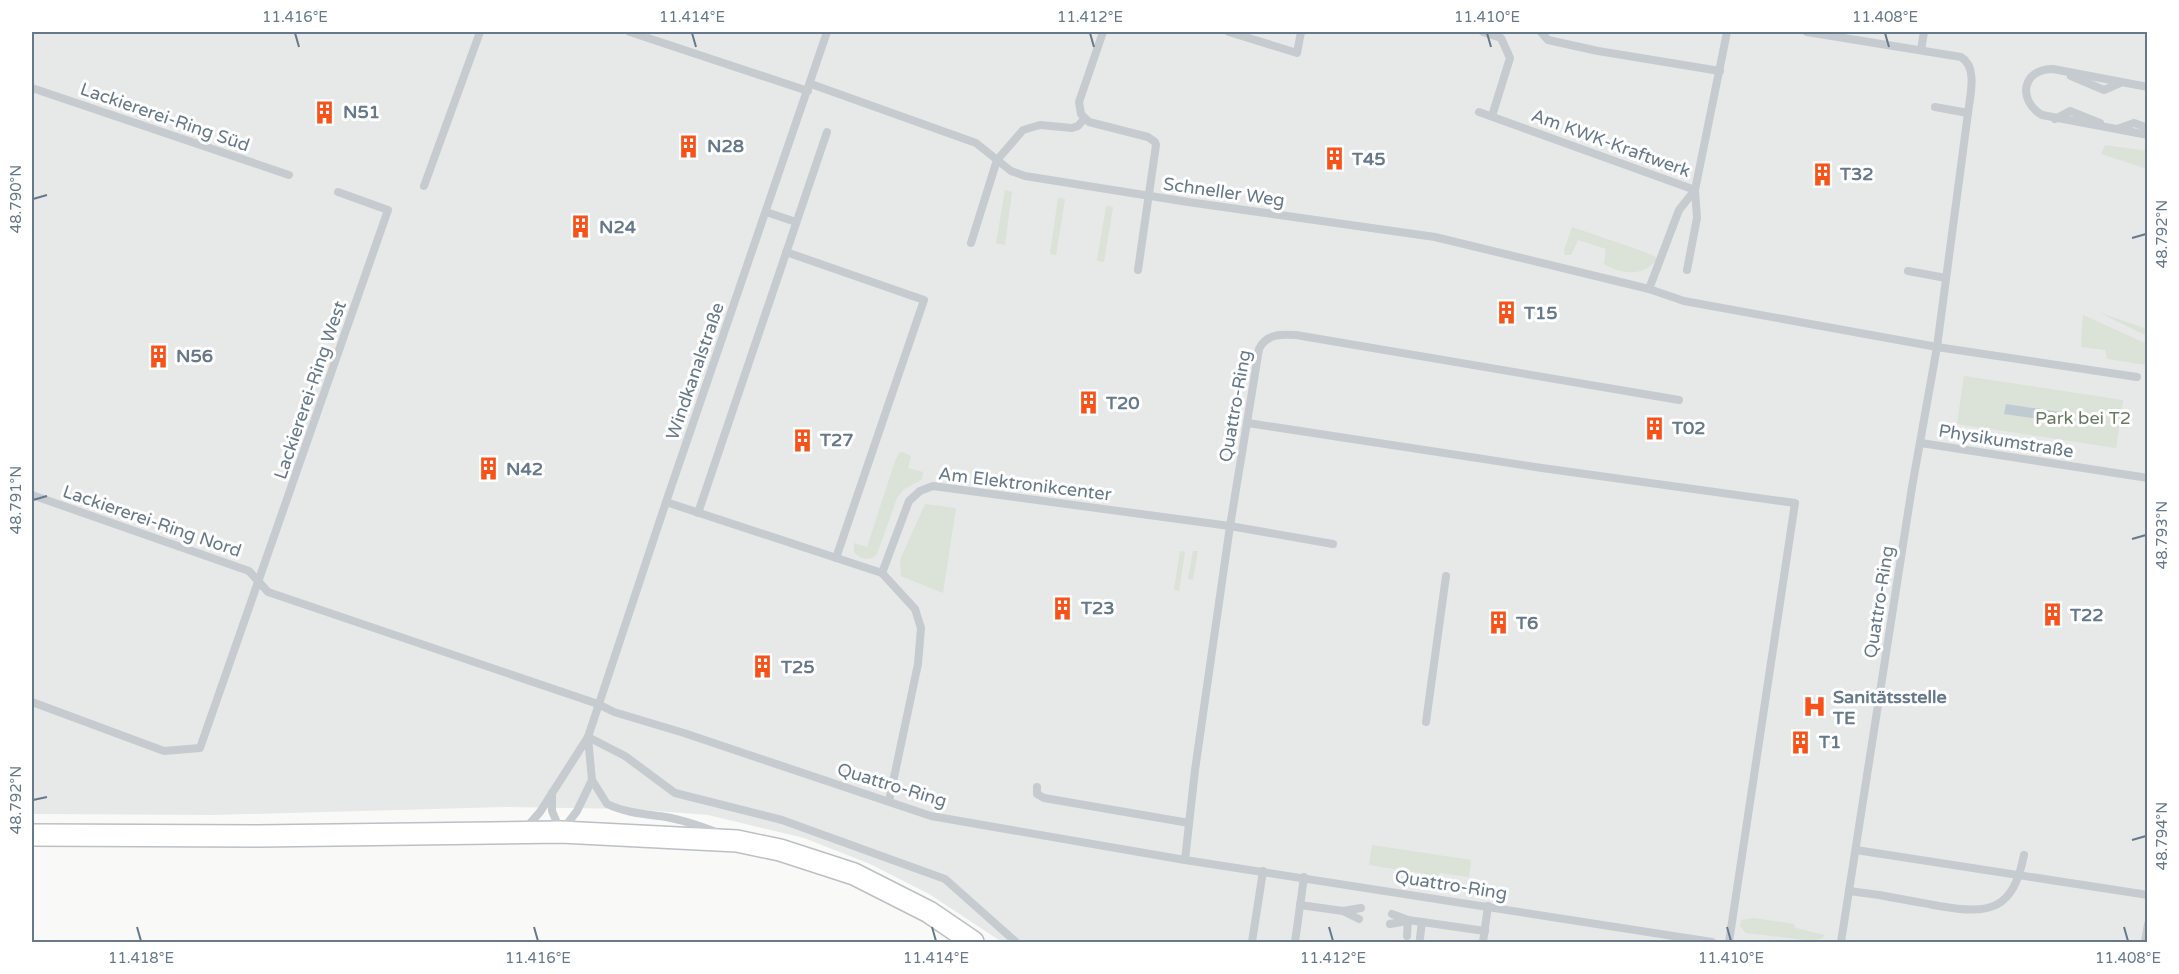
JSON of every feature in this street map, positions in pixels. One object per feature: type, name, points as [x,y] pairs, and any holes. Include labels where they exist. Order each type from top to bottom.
[{"type":"main road","points":[[32,835],[258,836],[561,832],[737,841],[780,850],[854,874],[929,912],[973,942]]},
{"type":"lane","points":[[424,186],[480,32]]},
{"type":"lane","name":"Schneller Weg","points":[[630,32],[976,143],[1011,171],[1025,176],[1435,237],[1649,289],[1684,301],[1937,346],[2137,377]]},
{"type":"lane","name":"Windkanalstraße","points":[[588,737],[827,32]]},
{"type":"lane","points":[[1103,32],[1079,102],[1081,114],[1089,122],[1148,137],[1155,142],[1156,150],[1138,270]]},
{"type":"lane","points":[[1229,32],[1297,53],[1301,32]]},
{"type":"lane","points":[[1483,32],[1501,38],[1510,58],[1492,116]]},
{"type":"lane","points":[[1541,32],[1548,40],[1719,71]]},
{"type":"lane","points":[[1687,270],[1697,218],[1695,190],[1727,32]]},
{"type":"lane","points":[[1806,32],[1921,50],[1924,32]]},
{"type":"lane","name":"Physikumstraße","points":[[1921,50],[1965,59],[1969,64],[1971,76],[1937,346],[1921,443],[2148,478]]},
{"type":"lane","points":[[2148,87],[2119,83],[2104,90],[2053,69],[2043,69],[2034,73],[2027,83],[2026,97],[2033,110],[2042,116],[2148,135]]},
{"type":"lane","points":[[2119,83],[2148,92]]},
{"type":"lane","name":"Lackiererei-Ring Süd","points":[[32,88],[289,175]]},
{"type":"lane","points":[[1935,107],[1968,112]]},
{"type":"lane","name":"Am KWK-Kraftwerk","points":[[1479,112],[1695,190],[1679,210],[1649,289]]},
{"type":"lane","points":[[971,243],[997,160],[1023,130],[1040,125],[1072,128],[1078,126],[1084,119]]},
{"type":"lane","points":[[2115,129],[2134,123],[2148,128]]},
{"type":"lane","points":[[698,513],[827,132]]},
{"type":"lane","name":"Lackiererei-Ring West","points":[[32,702],[164,751],[200,748],[388,210],[338,192]]},
{"type":"lane","points":[[766,212],[796,222]]},
{"type":"lane","points":[[786,252],[924,300],[836,558]]},
{"type":"lane","points":[[1908,272],[1946,278]]},
{"type":"lane","name":"Quattro-Ring","points":[[1185,860],[1230,526],[1259,349],[1265,340],[1273,335],[1282,334],[1679,400]]},
{"type":"lane","points":[[1248,423],[1678,488],[1795,503],[1729,942]]},
{"type":"lane","name":"Quattro-Ring","points":[[1841,942],[1921,443]]},
{"type":"lane","name":"Am Elektronikcenter","points":[[882,573],[909,501],[926,487],[933,486],[1230,526],[1333,544]]},
{"type":"lane","name":"Lackiererei-Ring Nord","points":[[32,495],[249,571],[260,581],[267,592],[598,704]]},
{"type":"lane","points":[[1103,508],[1105,498]]},
{"type":"lane","points":[[666,502],[882,573],[915,609],[921,628],[918,664],[889,801]]},
{"type":"lane","points":[[1426,722],[1446,576]]},
{"type":"lane","points":[[1205,700],[1214,702]]},
{"type":"lane","name":"Quattro-Ring","points":[[598,704],[931,816],[1185,860],[1712,942]]},
{"type":"lane","points":[[588,737],[592,780],[607,804],[633,813],[690,823],[737,841]]},
{"type":"lane","points":[[522,832],[540,812],[588,737]]},
{"type":"lane","points":[[588,737],[625,756],[675,793],[782,820],[945,879],[1016,942]]},
{"type":"lane","points":[[561,832],[577,810],[592,780]]},
{"type":"lane","points":[[1036,787],[1037,794],[1044,798],[1189,823]]},
{"type":"lane","points":[[552,792],[552,811],[561,832]]},
{"type":"lane","points":[[1856,850],[2148,895]]},
{"type":"lane","points":[[1849,891],[1966,911],[1982,910],[2000,903],[2012,891],[2018,880],[2024,855]]},
{"type":"lane","points":[[1252,942],[1263,871]]},
{"type":"lane","points":[[1295,942],[1304,877]]},
{"type":"lane","points":[[1300,905],[1343,911],[1360,908]]},
{"type":"lane","points":[[1483,942],[1488,906]]},
{"type":"lane","points":[[1343,911],[1359,920]]},
{"type":"lane","points":[[1392,914],[1408,920],[1485,931]]},
{"type":"lane","points":[[1390,924],[1408,920]]},
{"type":"lane","points":[[1407,936],[1408,920]]},
{"type":"lane","points":[[1420,938],[1422,922]]},
{"type":"lane","points":[[2145,942],[2148,924]]},
{"type":"shaded area","points":[[32,32],[2147,32],[2147,942],[1002,942],[929,894],[870,864],[804,838],[708,815],[631,809],[505,807],[213,815],[32,814]]},
{"type":"shaded area","points":[[2006,404],[2067,413],[2066,423],[2004,414]]},
{"type":"green space","points":[[2105,145],[2147,151],[2147,169],[2101,154]]},
{"type":"green space","points":[[1005,190],[1012,192],[1005,245],[996,243]]},
{"type":"green space","points":[[1058,198],[1065,199],[1056,255],[1050,254]]},
{"type":"green space","points":[[1106,206],[1113,207],[1104,262],[1097,261]]},
{"type":"green space","points":[[1572,227],[1658,258],[1640,271],[1626,272],[1604,264],[1606,249],[1578,240],[1571,255],[1565,255],[1564,250]]},
{"type":"green space","points":[[2098,312],[2147,329],[2147,336]]},
{"type":"green space","points":[[2083,315],[2147,344],[2147,365],[2107,359],[2105,350],[2081,347]]},
{"type":"green space","name":"Park bei T2","points":[[1964,376],[2123,400],[2116,448],[1957,424]]},
{"type":"green space","points":[[902,452],[911,456],[908,468],[923,472],[922,479],[903,490],[897,498],[877,554],[868,559],[862,558],[854,552],[854,543],[867,547],[895,461]]},
{"type":"green space","points":[[925,504],[956,508],[943,593],[901,576],[900,560]]},
{"type":"green space","points":[[1180,551],[1185,552],[1179,591],[1174,590]]},
{"type":"green space","points":[[1193,551],[1198,551],[1193,580],[1188,579]]},
{"type":"green space","points":[[1372,845],[1471,860],[1469,877],[1440,873],[1439,876],[1369,865]]},
{"type":"green space","points":[[1754,918],[1794,924],[1796,928],[1825,935],[1814,941],[1746,933],[1740,926],[1741,920]]},
{"type":"place","name":"N51","points":[[325,112]]},
{"type":"place","name":"N28","points":[[689,146]]},
{"type":"place","name":"T45","points":[[1334,159]]},
{"type":"place","name":"T32","points":[[1822,174]]},
{"type":"place","name":"N24","points":[[581,227]]},
{"type":"place","name":"T15","points":[[1506,313]]},
{"type":"place","name":"N56","points":[[158,356]]},
{"type":"place","name":"T20","points":[[1088,403]]},
{"type":"place","name":"T02","points":[[1654,428]]},
{"type":"place","name":"T27","points":[[802,440]]},
{"type":"place","name":"N42","points":[[488,469]]},
{"type":"place","name":"T23","points":[[1063,608]]},
{"type":"place","name":"T22","points":[[2052,615]]},
{"type":"place","name":"T6","points":[[1498,623]]},
{"type":"place","name":"T25","points":[[763,667]]},
{"type":"place","name":"Sanitätsstelle TE","points":[[1815,707]]},
{"type":"place","name":"T1","points":[[1801,742]]}]
